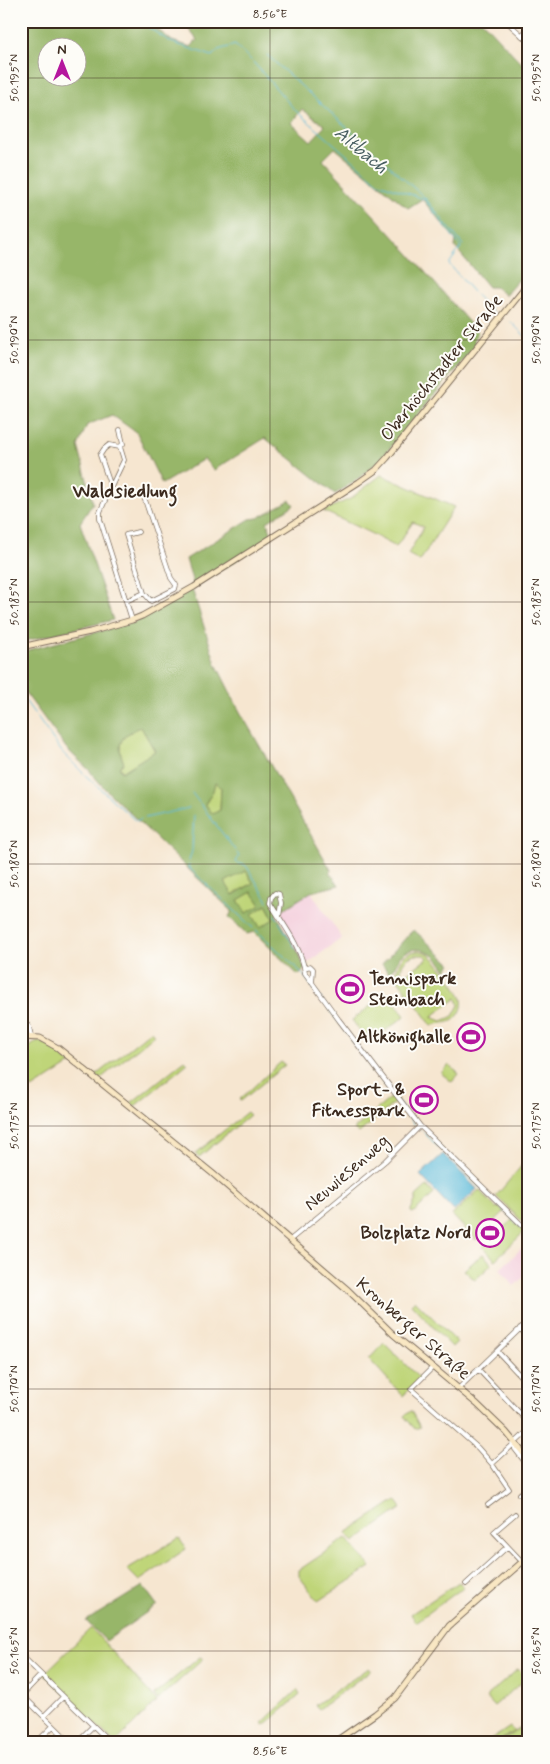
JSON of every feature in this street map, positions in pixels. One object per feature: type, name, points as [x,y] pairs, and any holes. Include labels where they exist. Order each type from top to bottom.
[{"type":"main road","name":"Oberhöchstadter Straße","points":[[21,647],[132,620],[194,587],[376,470],[529,283]]},
{"type":"main road","points":[[523,290],[529,296]]},
{"type":"main road","name":"Kronberger Straße","points":[[26,1036],[44,1039],[58,1048],[212,1173],[348,1290],[393,1334],[432,1368],[460,1388],[506,1432],[529,1460]]},
{"type":"main road","points":[[333,1743],[395,1698],[442,1634],[529,1556]]},
{"type":"street","points":[[506,21],[529,42]]},
{"type":"street","points":[[522,36],[529,26]]},
{"type":"street","points":[[120,430],[123,444],[120,447]]},
{"type":"street","points":[[111,487],[100,455],[109,446],[120,447]]},
{"type":"street","points":[[120,447],[124,460],[100,512],[100,519],[132,620]]},
{"type":"street","points":[[138,532],[126,535],[144,593],[151,601],[175,589],[176,586],[171,578],[146,500]]},
{"type":"street","points":[[126,601],[144,593]]},
{"type":"street","points":[[279,918],[281,900],[278,894],[272,896],[270,904],[297,948],[306,973],[312,983],[420,1126],[529,1232]]},
{"type":"street","points":[[305,968],[310,966],[313,969],[312,983]]},
{"type":"street","points":[[21,1018],[25,1022],[26,1036]]},
{"type":"street","name":"Neuwiesenweg","points":[[290,1240],[385,1161],[420,1126]]},
{"type":"street","points":[[460,1388],[529,1320]]},
{"type":"street","points":[[520,1328],[529,1338]]},
{"type":"street","points":[[497,1350],[529,1385]]},
{"type":"street","points":[[432,1368],[411,1389],[478,1448],[492,1464],[509,1489],[488,1506]]},
{"type":"street","points":[[478,1369],[529,1424]]},
{"type":"street","points":[[492,1464],[529,1430]]},
{"type":"street","name":"Kronberger Straße","points":[[515,1443],[515,1449],[529,1466]]},
{"type":"street","points":[[520,1494],[529,1487]]},
{"type":"street","points":[[515,1514],[494,1532],[520,1563],[529,1569]]},
{"type":"street","points":[[466,1584],[507,1547]]},
{"type":"street","points":[[22,1658],[42,1675],[110,1743]]},
{"type":"street","points":[[42,1675],[22,1695],[71,1743]]},
{"type":"street","points":[[21,1682],[28,1688]]},
{"type":"street","points":[[44,1716],[63,1697]]},
{"type":"street","points":[[36,1743],[53,1726]]},
{"type":"street","points":[[76,1743],[93,1726]]},
{"type":"shaded area","points":[[311,892],[342,938],[305,965],[282,919],[282,911]]},
{"type":"shaded area","points":[[529,1241],[529,1272],[514,1286],[500,1269]]},
{"type":"green space","points":[[21,21],[156,21],[152,25],[172,41],[191,47],[197,40],[183,21],[482,21],[529,71],[529,268],[505,295],[495,287],[488,287],[455,247],[456,240],[422,199],[408,208],[335,148],[323,160],[407,251],[478,333],[474,339],[475,346],[380,460],[359,478],[335,494],[265,438],[214,470],[204,459],[162,484],[137,433],[112,415],[87,425],[78,446],[93,503],[80,523],[113,620],[21,642]],"holes":[[[302,109],[325,126],[311,141],[291,123]]]},
{"type":"green space","points":[[381,475],[454,507],[420,561],[408,554],[424,527],[413,522],[396,547],[323,511],[350,499]]},
{"type":"green space","points":[[290,500],[294,505],[267,522],[273,537],[194,587],[186,559],[250,519],[258,518]]},
{"type":"green space","points":[[192,589],[216,664],[239,710],[331,870],[330,873],[339,885],[311,892],[276,914],[298,952],[305,969],[298,975],[254,932],[247,934],[229,917],[232,911],[105,789],[67,749],[21,687],[21,652],[135,622]],"holes":[[[141,727],[155,751],[122,772],[119,767],[124,763],[120,744],[129,733]],[[215,783],[221,787],[220,810],[213,814],[205,804],[213,791]],[[246,871],[253,883],[233,895],[225,882]],[[252,892],[261,905],[246,913],[238,900]],[[266,905],[274,919],[260,927],[252,914]]]},
{"type":"green space","points":[[141,727],[155,751],[123,772],[119,766],[124,763],[120,744],[125,736]]},
{"type":"green space","points":[[215,782],[221,787],[220,810],[213,814],[205,804]]},
{"type":"green space","points":[[246,870],[253,883],[232,895],[225,882]]},
{"type":"green space","points":[[252,891],[261,905],[247,914],[238,900]]},
{"type":"green space","points":[[266,905],[274,919],[260,928],[252,914]]},
{"type":"green space","points":[[412,931],[415,931],[451,964],[446,970],[429,952],[416,949],[408,951],[400,957],[389,973],[382,964]]},
{"type":"green space","points":[[422,951],[429,954],[457,989],[462,999],[462,1007],[453,1021],[432,1026],[393,973],[397,970],[399,962],[404,956]],"holes":[[[415,955],[424,955],[428,958],[402,977],[401,969],[403,963]],[[457,998],[459,1005],[453,1016],[442,1021],[431,1017]]]},
{"type":"green space","points":[[388,993],[405,1016],[369,1043],[352,1020]]},
{"type":"green space","points":[[151,1031],[154,1035],[100,1079],[96,1075]]},
{"type":"green space","points":[[37,1041],[48,1045],[71,1064],[32,1089],[21,1076],[21,1054]]},
{"type":"green space","points":[[185,1060],[188,1063],[135,1106],[131,1103]]},
{"type":"green space","points":[[281,1062],[285,1065],[241,1101],[239,1100]]},
{"type":"green space","points":[[449,1065],[459,1074],[452,1082],[441,1073]]},
{"type":"green space","points":[[394,1095],[398,1100],[359,1133],[354,1129]]},
{"type":"green space","points":[[247,1112],[250,1115],[199,1157],[195,1154]]},
{"type":"green space","points":[[529,1157],[529,1228],[496,1196]]},
{"type":"green space","points":[[427,1186],[434,1194],[413,1213],[411,1212],[416,1196]]},
{"type":"green space","points":[[479,1190],[496,1208],[498,1207],[504,1212],[487,1229],[495,1223],[501,1229],[485,1243],[479,1237],[476,1240],[452,1215]]},
{"type":"green space","points":[[512,1220],[524,1232],[495,1260],[483,1247]]},
{"type":"green space","points":[[483,1254],[492,1264],[475,1280],[464,1270]]},
{"type":"green space","points":[[415,1300],[457,1342],[452,1347],[411,1304]]},
{"type":"green space","points":[[384,1343],[420,1379],[403,1396],[369,1359]]},
{"type":"green space","points":[[411,1411],[420,1427],[415,1429],[404,1416]]},
{"type":"green space","points":[[396,1500],[402,1508],[354,1542],[346,1533]]},
{"type":"green space","points":[[179,1538],[186,1549],[139,1581],[127,1569]]},
{"type":"green space","points":[[346,1538],[371,1567],[318,1601],[299,1576],[299,1570]]},
{"type":"green space","points":[[459,1582],[464,1587],[416,1622],[411,1614]]},
{"type":"green space","points":[[143,1586],[157,1605],[106,1641],[86,1621]]},
{"type":"green space","points":[[91,1628],[157,1701],[115,1743],[44,1674]]},
{"type":"green space","points":[[200,1657],[203,1659],[158,1700],[154,1695]]},
{"type":"green space","points":[[369,1668],[371,1670],[319,1709],[315,1705]]},
{"type":"green space","points":[[518,1669],[527,1678],[494,1706],[486,1697]]},
{"type":"green space","points":[[297,1690],[300,1695],[265,1725],[262,1723]]},
{"type":"green space","points":[[529,1722],[529,1737],[520,1743],[498,1743]]},
{"type":"green space","points":[[510,1727],[514,1731],[496,1743],[486,1743]]},
{"type":"water","points":[[443,1154],[477,1189],[454,1211],[420,1175]]},
{"type":"waterway","name":"Altbach","points":[[138,21],[171,42],[212,56],[217,51]]},
{"type":"waterway","name":"Altbach","points":[[218,50],[235,45],[251,60]]},
{"type":"waterway","points":[[267,55],[425,198],[463,245]]},
{"type":"waterway","name":"Altbach","points":[[253,62],[295,110],[379,183],[424,199],[461,247],[449,264],[473,292]]},
{"type":"waterway","name":"Altbach","points":[[476,295],[494,314]]},
{"type":"waterway","name":"Altbach","points":[[511,322],[529,340]]},
{"type":"waterway","points":[[21,695],[62,752],[83,773]]},
{"type":"waterway","points":[[85,775],[136,821],[141,819]]},
{"type":"waterway","points":[[192,793],[235,850]]},
{"type":"waterway","points":[[145,818],[189,808]]},
{"type":"waterway","points":[[189,861],[192,851],[194,815]]},
{"type":"waterway","points":[[237,853],[239,856],[236,862],[247,867],[268,901]]},
{"type":"waterway","points":[[189,865],[188,867],[253,928]]},
{"type":"waterway","points":[[275,915],[278,919]]},
{"type":"waterway","points":[[279,922],[296,949]]},
{"type":"waterway","points":[[256,930],[302,973],[414,1124]]},
{"type":"waterway","points":[[420,1129],[522,1228]]},
{"type":"place","name":"Tennispark Steinbach","points":[[350,989]]},
{"type":"place","name":"Altkönighalle","points":[[471,1037]]},
{"type":"place","name":"Sport- & Fitnesspark","points":[[424,1100]]},
{"type":"place","name":"Bolzplatz Nord","points":[[490,1233]]},
{"type":"district","name":"Waldsiedlung","points":[[125,491]]}]
